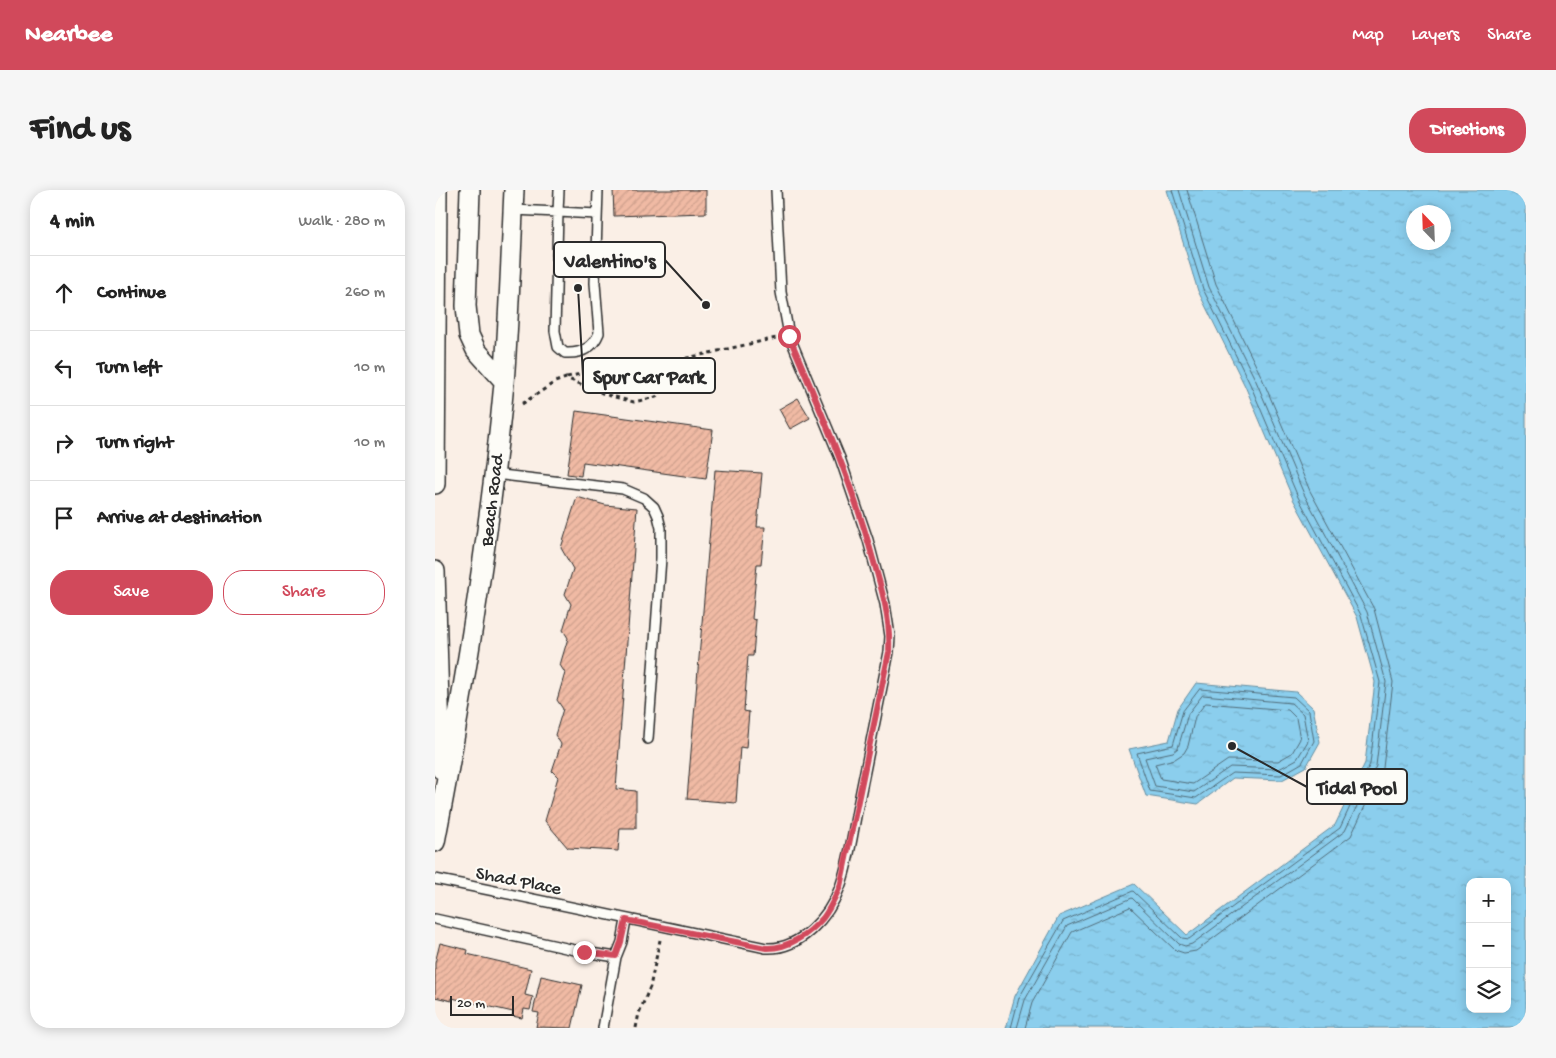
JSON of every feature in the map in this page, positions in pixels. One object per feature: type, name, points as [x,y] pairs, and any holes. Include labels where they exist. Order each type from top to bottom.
[{"type":"street","points":[[435,484],[437,190]]},
{"type":"street","points":[[469,190],[466,306],[469,335],[476,350],[504,381]]},
{"type":"street","name":"Beach Road","points":[[435,842],[469,653],[494,474],[504,381],[514,190]]},
{"type":"street","name":"Beach Road","points":[[435,571],[442,808]]},
{"type":"street","points":[[437,649],[469,653]]},
{"type":"lane","points":[[559,190],[555,331],[558,347],[565,353],[579,353],[585,350],[596,340],[599,333],[595,283],[598,190]]},
{"type":"lane","name":"Shad Place","points":[[435,879],[597,911],[626,920],[766,948],[788,945],[806,933],[823,918],[840,887],[889,652],[890,636],[885,604],[868,540],[840,458],[789,336],[781,292],[776,190]]},
{"type":"lane","points":[[513,210],[597,214]]},
{"type":"lane","points":[[494,474],[623,489],[644,498],[654,507],[661,528],[661,558],[648,739]]},
{"type":"lane","points":[[435,919],[584,952],[616,956]]},
{"type":"lane","points":[[603,1028],[616,956],[626,920]]},
{"type":"path","points":[[522,412],[523,403],[555,382],[565,378],[638,361],[674,361],[789,336]]},
{"type":"path","points":[[565,378],[607,395],[634,402],[656,397],[670,381],[674,361]]},
{"type":"path","points":[[636,1028],[650,987],[663,927]]},
{"type":"water","points":[[1167,190],[1526,190],[1526,1028],[1006,1028],[1015,996],[1059,916],[1134,884],[1187,935],[1335,825],[1365,763],[1375,682],[1357,617],[1293,499],[1245,386],[1198,291]]},
{"type":"water","points":[[1196,683],[1296,692],[1313,708],[1320,742],[1306,767],[1282,780],[1233,778],[1198,804],[1146,796],[1129,749],[1169,741],[1178,709]]},
{"type":"building","points":[[613,190],[706,190],[706,213],[614,216]]},
{"type":"building","points":[[798,398],[810,418],[790,429],[779,409]]},
{"type":"building","points":[[576,411],[713,430],[706,479],[583,462],[581,476],[567,474]]},
{"type":"building","points":[[715,470],[762,473],[757,527],[765,527],[761,564],[757,564],[752,619],[756,620],[753,656],[748,656],[744,711],[749,712],[746,748],[740,747],[736,803],[687,799]]},
{"type":"building","points":[[577,497],[605,505],[637,508],[616,789],[636,791],[636,828],[620,828],[618,851],[568,848],[545,821],[558,777],[552,771],[561,744],[555,735],[563,709],[557,700],[565,673],[560,665],[568,638],[563,630],[571,604],[565,594],[573,569],[561,548]]},
{"type":"building","points":[[440,943],[468,950],[467,954],[531,969],[525,995],[533,997],[530,1010],[524,1009],[522,1018],[512,1016],[513,1012],[452,998],[452,1001],[435,997],[435,963]]},
{"type":"building","points":[[541,976],[582,985],[572,1028],[536,1027],[539,1013],[533,1012]]},
{"type":"place","name":"Spur Car Park","points":[[578,288]]},
{"type":"place","name":"Valentino's","points":[[706,305]]},
{"type":"place","name":"Tidal Pool","points":[[1232,746]]},
{"type":"route","points":[[584,952],[616,956],[626,920],[766,948],[788,945],[823,918],[840,887],[889,652],[890,636],[885,604],[868,540],[840,458],[789,336]]}]
